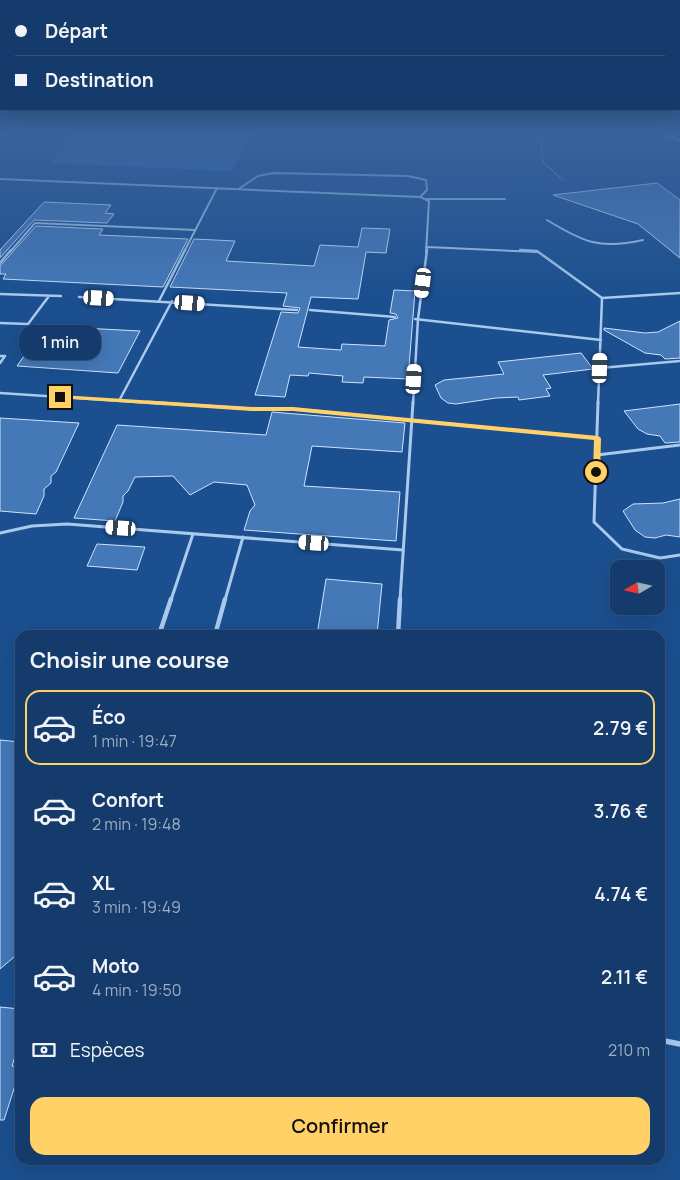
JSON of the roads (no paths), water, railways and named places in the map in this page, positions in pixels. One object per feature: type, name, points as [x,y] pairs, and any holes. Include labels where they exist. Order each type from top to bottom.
[{"type":"lane","points":[[159,301],[217,188]]},
{"type":"lane","points":[[218,188],[427,198],[505,199]]},
{"type":"lane","points":[[420,197],[426,192],[427,188]]},
{"type":"lane","points":[[398,630],[417,319],[427,247],[429,201],[427,198]]},
{"type":"lane","points":[[547,220],[589,244],[621,246],[643,240]]},
{"type":"lane","points":[[0,263],[36,223],[195,230]]},
{"type":"lane","points":[[427,247],[537,251],[602,298],[680,293]]},
{"type":"lane","points":[[0,294],[61,296]]},
{"type":"lane","points":[[0,323],[28,324],[49,296]]},
{"type":"lane","points":[[79,297],[297,310]]},
{"type":"lane","points":[[602,298],[594,522],[622,549],[660,558],[680,555]]},
{"type":"lane","points":[[119,401],[172,302]]},
{"type":"lane","points":[[310,310],[395,317]]},
{"type":"lane","points":[[417,319],[601,340]]},
{"type":"lane","points":[[0,356],[5,356],[0,363]]},
{"type":"lane","points":[[600,368],[680,361]]},
{"type":"lane","points":[[0,393],[252,409],[293,409],[598,438]]},
{"type":"lane","points":[[597,454],[680,445]]},
{"type":"lane","points":[[0,533],[32,526],[67,524],[403,550]]},
{"type":"lane","points":[[161,630],[193,534]]},
{"type":"lane","points":[[216,630],[243,537]]},
{"type":"lane","points":[[665,1041],[680,1044]]}]
